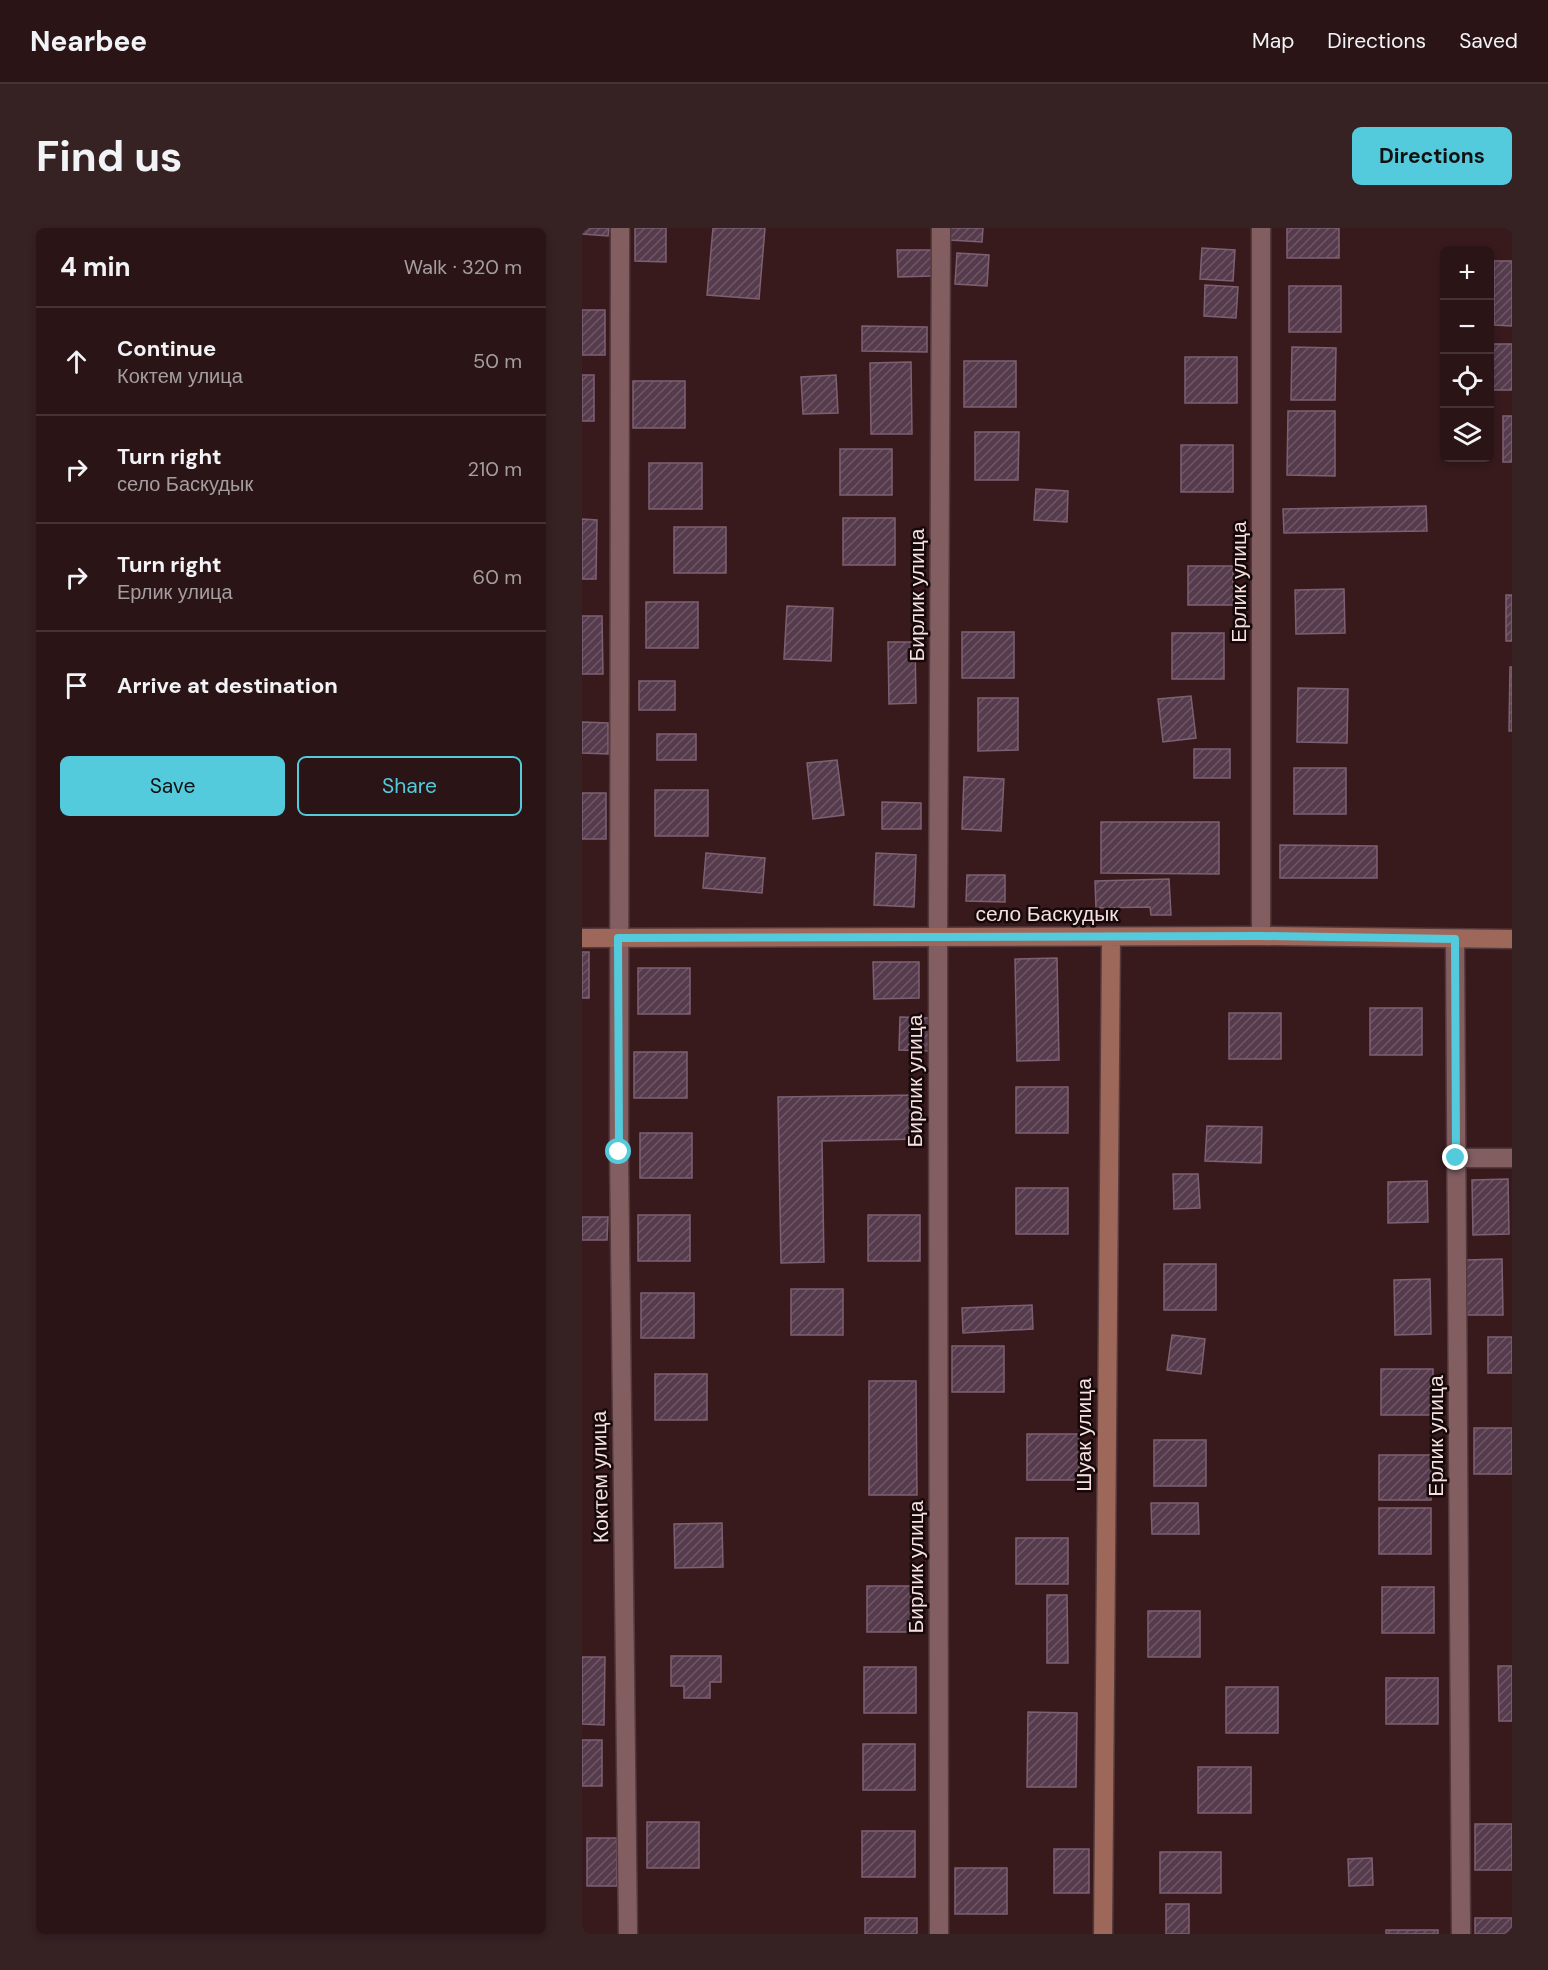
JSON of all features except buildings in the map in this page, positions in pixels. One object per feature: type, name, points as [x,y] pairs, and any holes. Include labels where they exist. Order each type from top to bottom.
[{"type":"street","name":"Коктем улица","points":[[620,228],[618,938],[628,1934]]},
{"type":"street","name":"Бирлик улица","points":[[939,1934],[938,937],[941,228]]},
{"type":"street","name":"Ерлик улица","points":[[1261,228],[1262,936]]},
{"type":"street","name":"село Баскудык","points":[[582,938],[1262,936],[1512,939]]},
{"type":"street","name":"Шуак улица","points":[[1103,1934],[1111,937]]},
{"type":"street","name":"Ерлик улица","points":[[1455,939],[1461,1934]]},
{"type":"street","points":[[1456,1158],[1512,1158]]},
{"type":"route","points":[[619,1152],[618,938],[1262,936],[1455,939],[1456,1158]]}]
